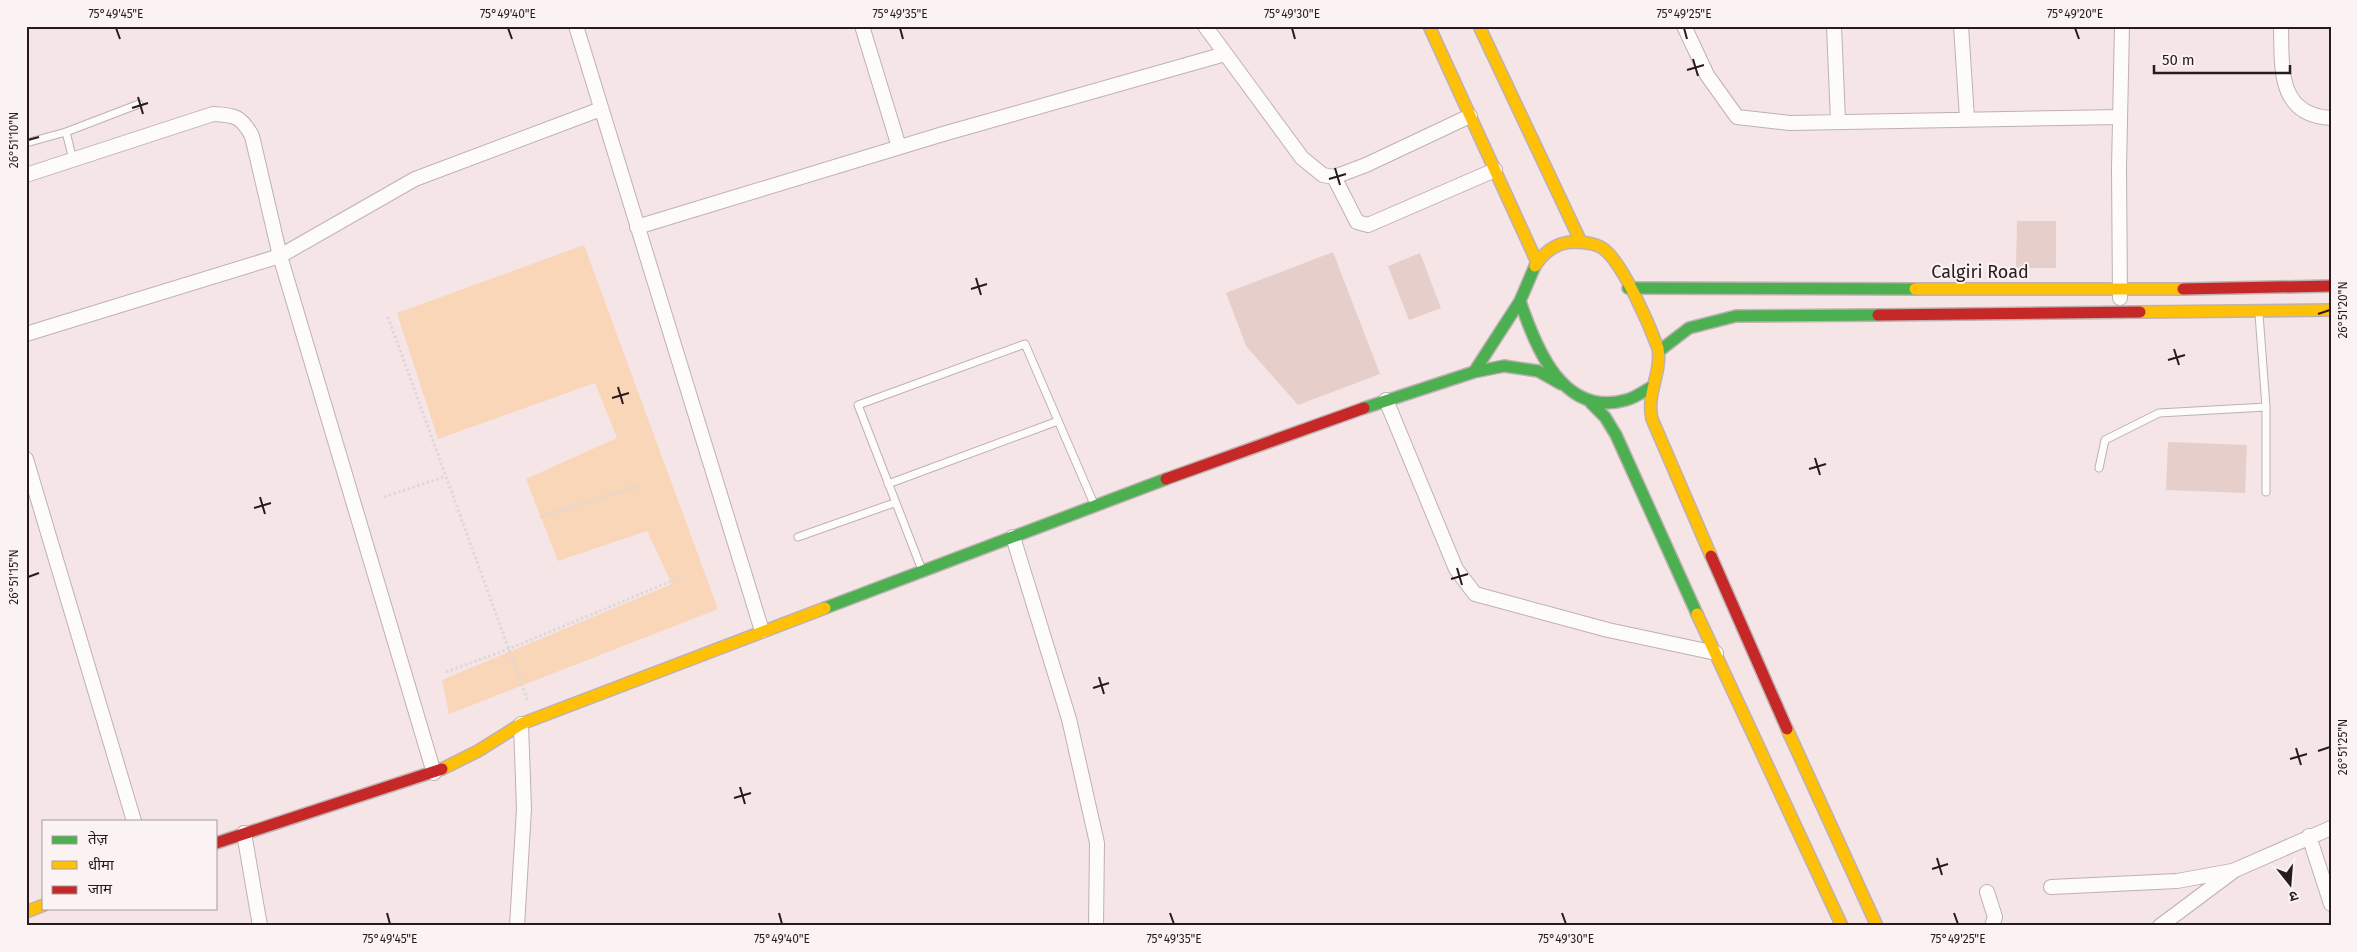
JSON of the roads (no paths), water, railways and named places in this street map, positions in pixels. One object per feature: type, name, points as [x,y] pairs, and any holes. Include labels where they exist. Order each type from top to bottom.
[{"type":"main road","points":[[1429,26],[1536,260]]},
{"type":"main road","points":[[1479,26],[1581,242]]},
{"type":"main road","points":[[1474,372],[1498,338],[1520,301],[1536,260],[1551,247],[1569,242],[1588,242],[1606,251],[1620,271],[1652,333],[1658,351],[1659,368],[1649,404],[1652,419],[1775,704],[1877,926]]},
{"type":"main road","name":"Calgiri Road","points":[[1628,288],[2120,290],[2331,286]]},
{"type":"main road","points":[[1520,301],[1538,345],[1561,384]]},
{"type":"main road","points":[[1658,351],[1689,328],[1736,316],[2331,310]]},
{"type":"main road","points":[[218,842],[434,773],[478,751],[521,724],[1095,506],[1386,400],[1474,372],[1504,366],[1538,371],[1561,384],[1591,403],[1605,417],[1616,435],[1842,926]]},
{"type":"main road","points":[[1591,403],[1617,404],[1636,398],[1653,386]]},
{"type":"main road","points":[[26,912],[42,906]]},
{"type":"street","points":[[576,26],[762,631]]},
{"type":"street","points":[[862,26],[900,147]]},
{"type":"street","points":[[1205,26],[1302,158],[1323,175],[1334,176],[1366,165],[1470,116]]},
{"type":"street","points":[[1684,26],[1706,75],[1737,117],[1790,123],[1967,118],[2120,117]]},
{"type":"street","points":[[1834,26],[1838,122]]},
{"type":"street","points":[[1961,26],[1967,118]]},
{"type":"street","points":[[2120,312],[2122,26]]},
{"type":"street","points":[[2281,26],[2282,77],[2294,105],[2314,118],[2331,118]]},
{"type":"street","points":[[637,227],[900,147],[1225,54]]},
{"type":"street","points":[[26,334],[280,256],[415,179],[601,109]]},
{"type":"street","points":[[26,174],[213,114],[234,115],[245,123],[252,136],[280,256],[434,773]]},
{"type":"street","points":[[1334,176],[1357,222],[1368,225],[1495,170]]},
{"type":"street","points":[[1386,400],[1456,569],[1475,594],[1608,630],[1716,653]]},
{"type":"street","points":[[26,459],[134,820]]},
{"type":"street","points":[[1013,537],[1069,719],[1097,843],[1096,926]]},
{"type":"street","points":[[516,926],[524,809],[521,724]]},
{"type":"street","points":[[2160,926],[2235,870],[2331,828]]},
{"type":"street","points":[[244,833],[260,926]]},
{"type":"street","points":[[2309,836],[2331,904]]},
{"type":"street","points":[[2051,887],[2177,881],[2235,870]]},
{"type":"street","points":[[1987,892],[1994,917],[1992,926]]},
{"type":"lane","points":[[26,143],[66,132],[139,104]]},
{"type":"lane","points":[[66,132],[73,160]]},
{"type":"lane","points":[[2259,311],[2266,407],[2266,492]]},
{"type":"lane","points":[[922,571],[894,503],[858,405],[1025,344],[1095,506]]},
{"type":"lane","points":[[2100,468],[2105,440],[2159,414],[2266,407]]},
{"type":"lane","points":[[888,484],[1058,421]]},
{"type":"lane","points":[[798,538],[894,503]]}]
